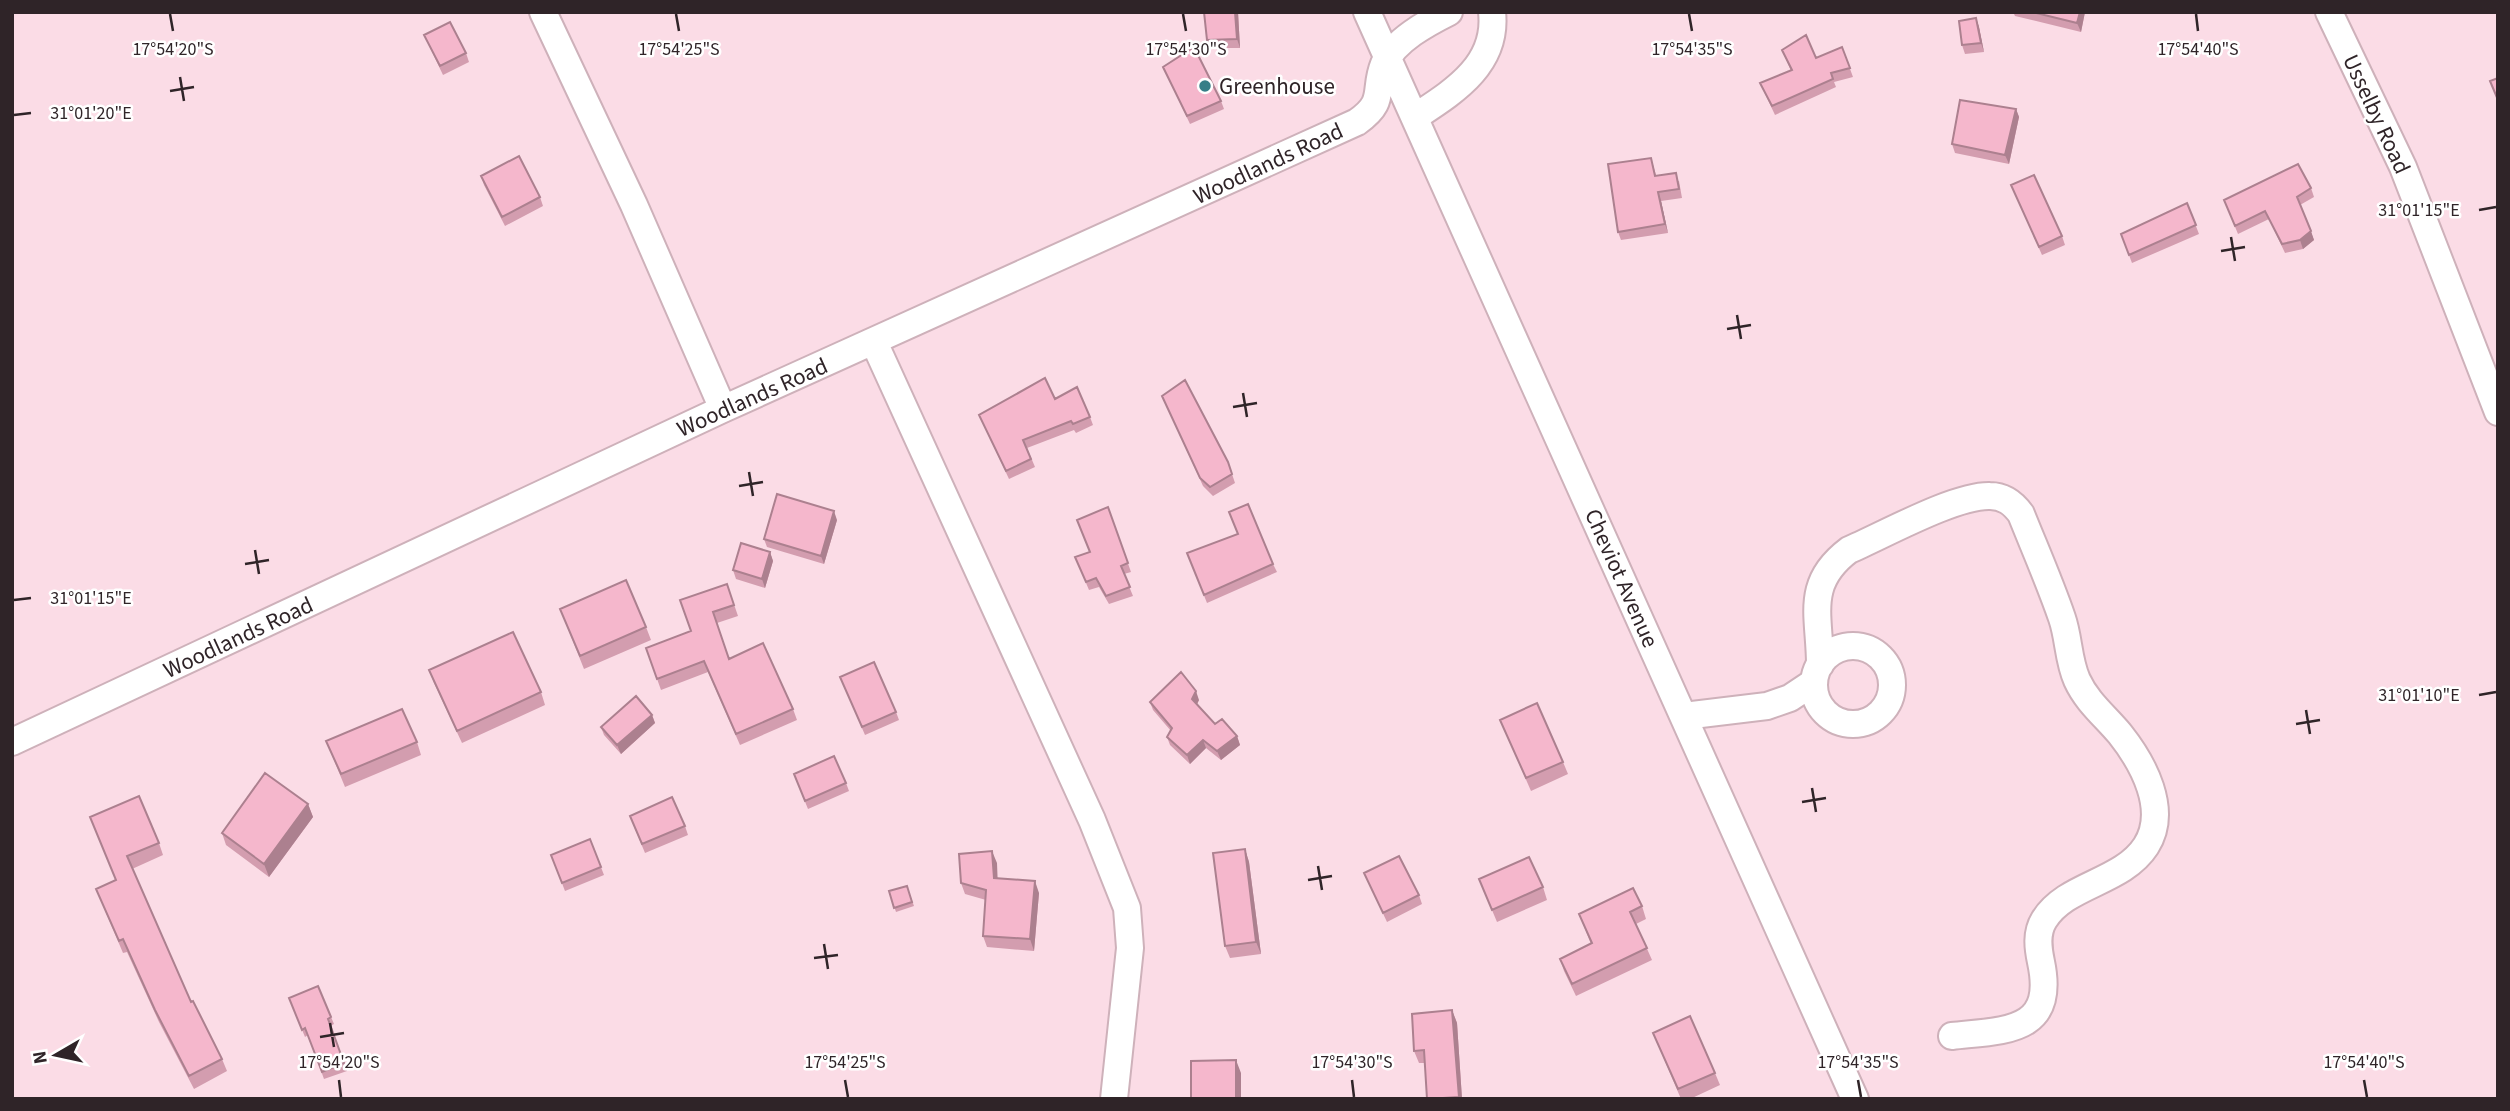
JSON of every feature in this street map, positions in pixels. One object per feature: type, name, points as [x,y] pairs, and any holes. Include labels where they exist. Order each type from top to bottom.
[{"type":"street","points":[[543,12],[634,205],[723,409]]},
{"type":"street","name":"Cheviot Avenue","points":[[1367,12],[1855,1099]]},
{"type":"street","points":[[1388,58],[1410,36],[1450,12]]},
{"type":"street","points":[[1415,117],[1459,88],[1473,74],[1493,34],[1492,12]]},
{"type":"street","name":"Usselby Road","points":[[2329,12],[2403,167],[2498,412]]},
{"type":"street","name":"Woodlands Road","points":[[12,742],[723,409],[1357,122],[1376,105],[1383,69],[1388,58]]},
{"type":"street","points":[[874,342],[1086,807],[1127,908],[1130,948],[1114,1099]]},
{"type":"street","points":[[1684,716],[1767,706],[1790,698],[1817,673],[1818,594],[1825,573],[1849,550],[1972,498],[1991,496],[2004,499],[2015,506],[2021,514],[2059,608],[2076,678],[2091,703],[2127,745],[2153,795],[2156,809],[2152,834],[2137,857],[2111,876],[2070,897],[2044,919],[2039,940],[2044,987],[2039,1011],[2025,1024],[2014,1028],[1952,1036]]},
{"type":"building","points":[[1204,12],[1235,12],[1237,39],[1207,40]]},
{"type":"building","points":[[2032,12],[2080,12],[2077,23]]},
{"type":"building","points":[[1976,18],[1981,43],[1962,45],[1959,21]]},
{"type":"building","points":[[450,22],[466,53],[440,66],[424,35]]},
{"type":"building","points":[[1806,35],[1816,58],[1842,47],[1850,68],[1831,73],[1833,79],[1772,106],[1760,83],[1792,70],[1782,50]]},
{"type":"building","points":[[1194,47],[1221,101],[1187,116],[1163,67]]},
{"type":"building","points":[[2498,78],[2498,100],[2490,81]]},
{"type":"building","points":[[1960,100],[2016,109],[2005,155],[1952,144]]},
{"type":"building","points":[[519,156],[540,197],[502,217],[481,176]]},
{"type":"building","points":[[1651,158],[1655,176],[1676,173],[1679,189],[1658,192],[1665,224],[1618,232],[1608,164]]},
{"type":"building","points":[[2298,164],[2311,188],[2297,197],[2311,231],[2300,240],[2282,244],[2265,211],[2235,226],[2224,200]]},
{"type":"building","points":[[2034,175],[2062,236],[2039,247],[2011,185]]},
{"type":"building","points":[[2187,203],[2196,225],[2129,255],[2121,234]]},
{"type":"building","points":[[1045,378],[1055,399],[1077,387],[1090,417],[1073,424],[1071,421],[1023,440],[1031,459],[1006,471],[979,415]]},
{"type":"building","points":[[1185,380],[1232,474],[1210,487],[1200,478],[1162,396]]},
{"type":"building","points":[[777,494],[834,511],[821,556],[764,539]]},
{"type":"building","points":[[1248,504],[1273,564],[1204,595],[1187,553],[1238,534],[1229,512]]},
{"type":"building","points":[[1108,507],[1128,563],[1121,566],[1130,587],[1106,596],[1096,578],[1086,582],[1075,557],[1090,552],[1077,520]]},
{"type":"building","points":[[741,543],[770,552],[762,579],[733,570]]},
{"type":"building","points":[[626,580],[646,627],[580,656],[560,609]]},
{"type":"building","points":[[727,584],[734,605],[713,612],[729,659],[763,643],[793,709],[736,734],[704,661],[657,679],[646,648],[691,631],[680,600]]},
{"type":"building","points":[[513,632],[541,692],[457,731],[429,670]]},
{"type":"building","points":[[874,662],[896,712],[862,727],[840,677]]},
{"type":"building","points":[[1181,672],[1196,691],[1192,699],[1215,724],[1222,719],[1237,736],[1217,751],[1203,740],[1187,755],[1167,737],[1172,728],[1150,702]]},
{"type":"building","points":[[636,696],[652,715],[617,745],[601,727]]},
{"type":"building","points":[[1537,703],[1563,762],[1526,778],[1500,720]]},
{"type":"building","points":[[402,709],[417,742],[341,774],[326,741]]},
{"type":"building","points":[[834,756],[846,783],[805,801],[794,774]]},
{"type":"building","points":[[265,773],[308,804],[264,864],[222,833]]},
{"type":"building","points":[[139,796],[159,843],[127,856],[191,1002],[193,1001],[222,1059],[189,1076],[123,939],[119,941],[96,889],[116,880],[90,817]]},
{"type":"building","points":[[672,797],[685,826],[642,844],[630,816]]},
{"type":"building","points":[[590,839],[601,867],[562,883],[551,855]]},
{"type":"building","points":[[1245,849],[1256,942],[1225,946],[1213,853]]},
{"type":"building","points":[[992,851],[994,878],[1035,881],[1030,939],[983,936],[986,890],[961,883],[959,854]]},
{"type":"building","points":[[1399,856],[1419,895],[1383,913],[1364,873]]},
{"type":"building","points":[[1529,857],[1543,887],[1492,910],[1479,879]]},
{"type":"building","points":[[907,886],[912,902],[894,908],[889,891]]},
{"type":"building","points":[[1633,888],[1642,906],[1630,912],[1647,948],[1572,984],[1560,959],[1592,943],[1579,914]]},
{"type":"building","points":[[318,986],[331,1017],[328,1019],[344,1063],[322,1072],[305,1028],[302,1030],[289,998]]},
{"type":"building","points":[[1452,1010],[1459,1097],[1427,1099],[1424,1050],[1414,1051],[1412,1014]]},
{"type":"building","points":[[1690,1016],[1715,1073],[1678,1089],[1653,1033]]},
{"type":"building","points":[[1236,1060],[1236,1099],[1191,1099],[1191,1061]]},
{"type":"place","name":"Greenhouse","points":[[1205,86]]}]
